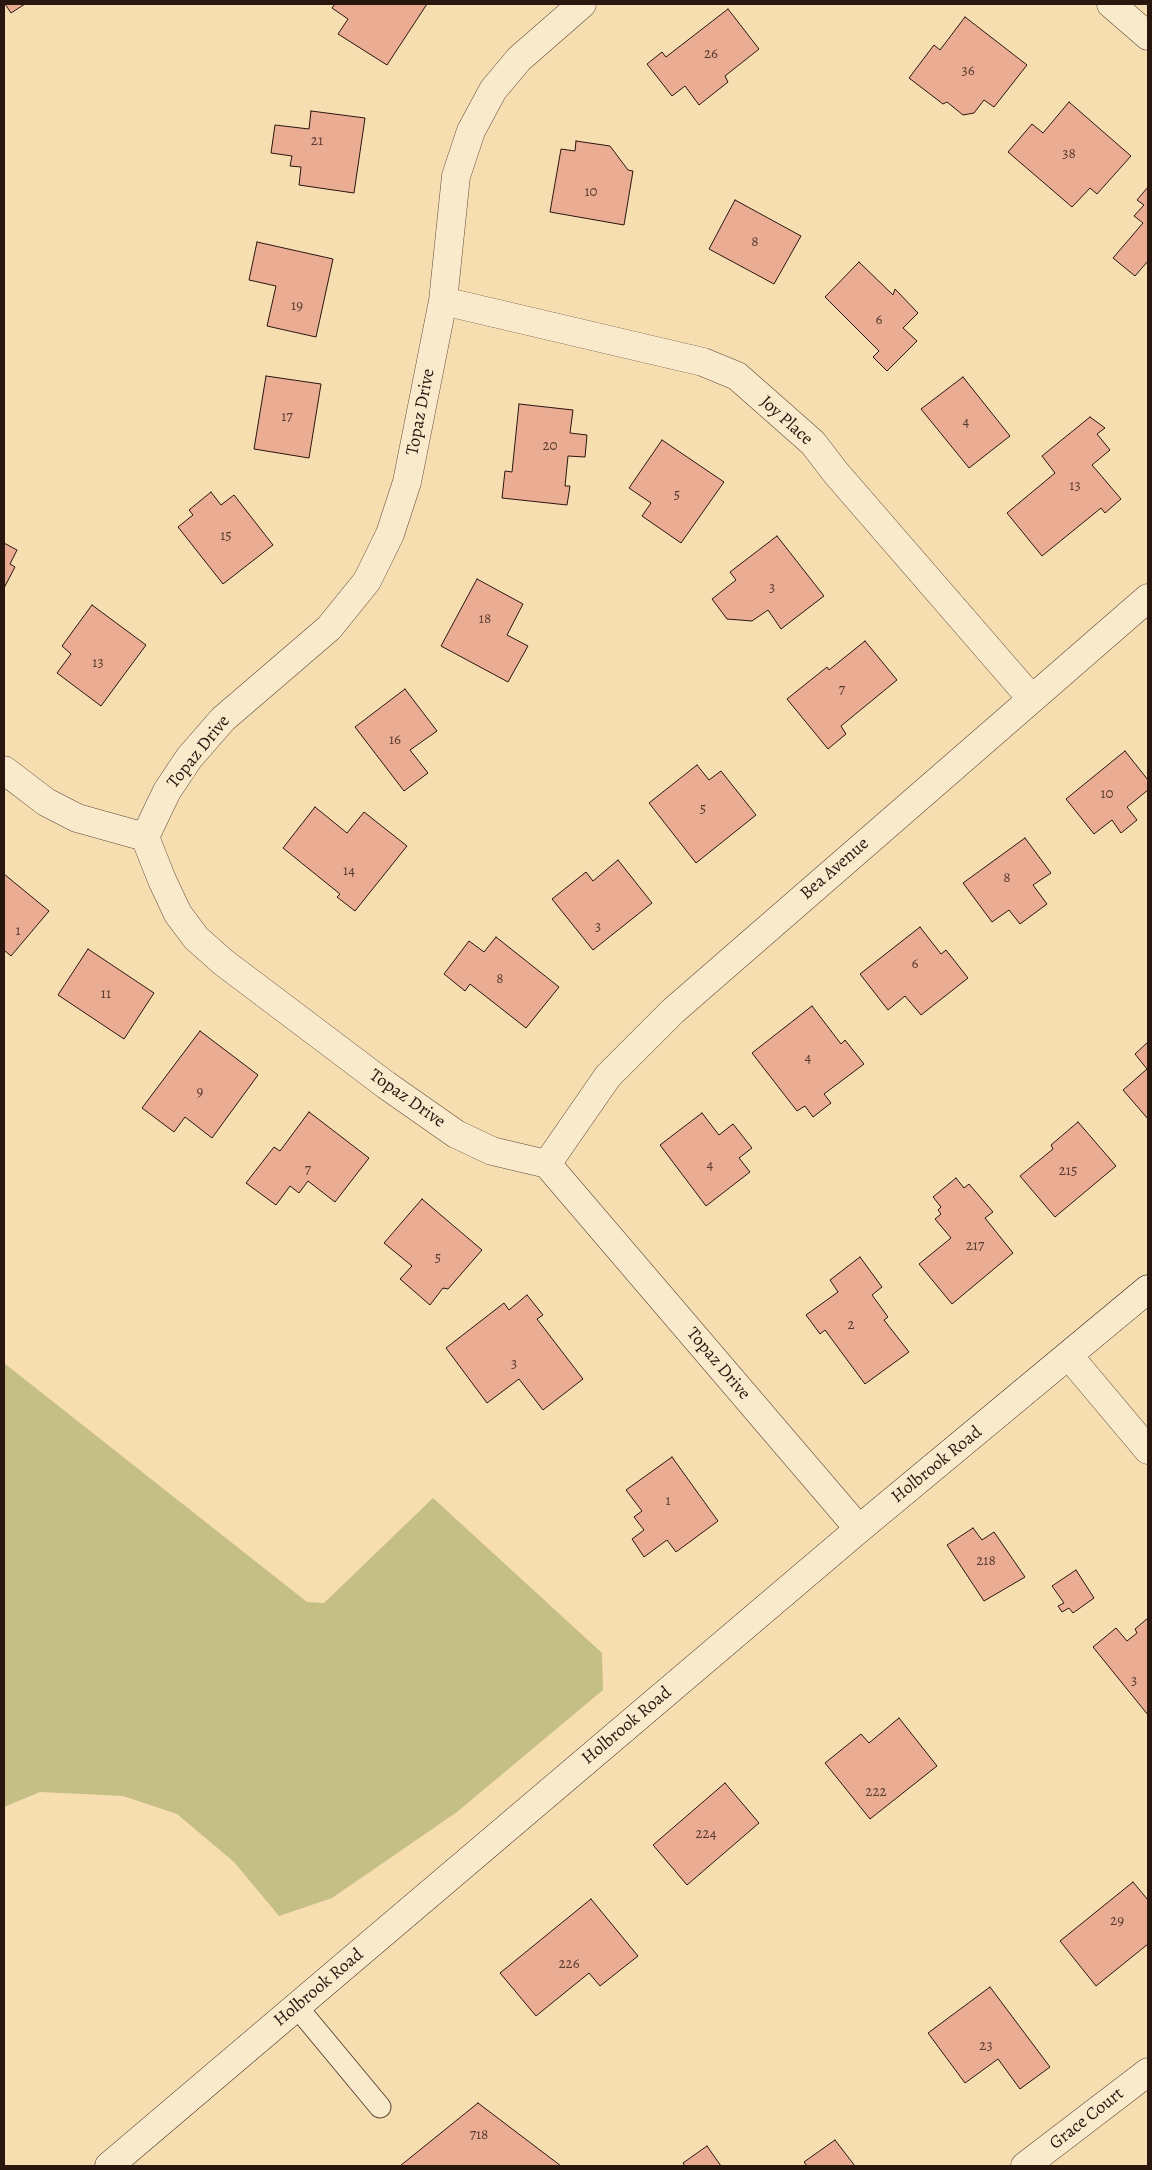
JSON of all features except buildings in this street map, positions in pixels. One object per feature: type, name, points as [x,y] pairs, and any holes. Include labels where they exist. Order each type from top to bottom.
[{"type":"street","name":"Topaz Drive","points":[[582,4],[519,59],[493,90],[471,131],[456,176],[443,302],[407,482],[390,534],[367,581],[329,628],[223,719],[195,752],[167,791],[145,836],[178,914],[196,938],[223,962],[386,1085],[456,1134],[492,1151],[547,1164],[859,1529]]},
{"type":"street","points":[[1111,4],[1148,36]]},
{"type":"street","name":"Joy Place","points":[[443,302],[703,362],[737,376],[813,443],[836,473],[1031,698]]},
{"type":"street","name":"Bea Avenue","points":[[547,1164],[608,1076],[673,1011],[1148,598]]},
{"type":"street","points":[[4,770],[46,802],[77,818],[145,836]]},
{"type":"street","name":"Holbrook Road","points":[[109,2166],[859,1529],[1148,1289]]},
{"type":"street","points":[[1069,1356],[1148,1450]]},
{"type":"street","name":"Grace Court","points":[[1025,2166],[1148,2072]]},
{"type":"lane","points":[[296,2007],[380,2107]]},
{"type":"shaded area","points":[[4,1363],[307,1602],[324,1603],[433,1498],[602,1653],[603,1690],[457,1812],[332,1898],[279,1916],[234,1862],[177,1814],[123,1796],[40,1792],[4,1807]]}]
